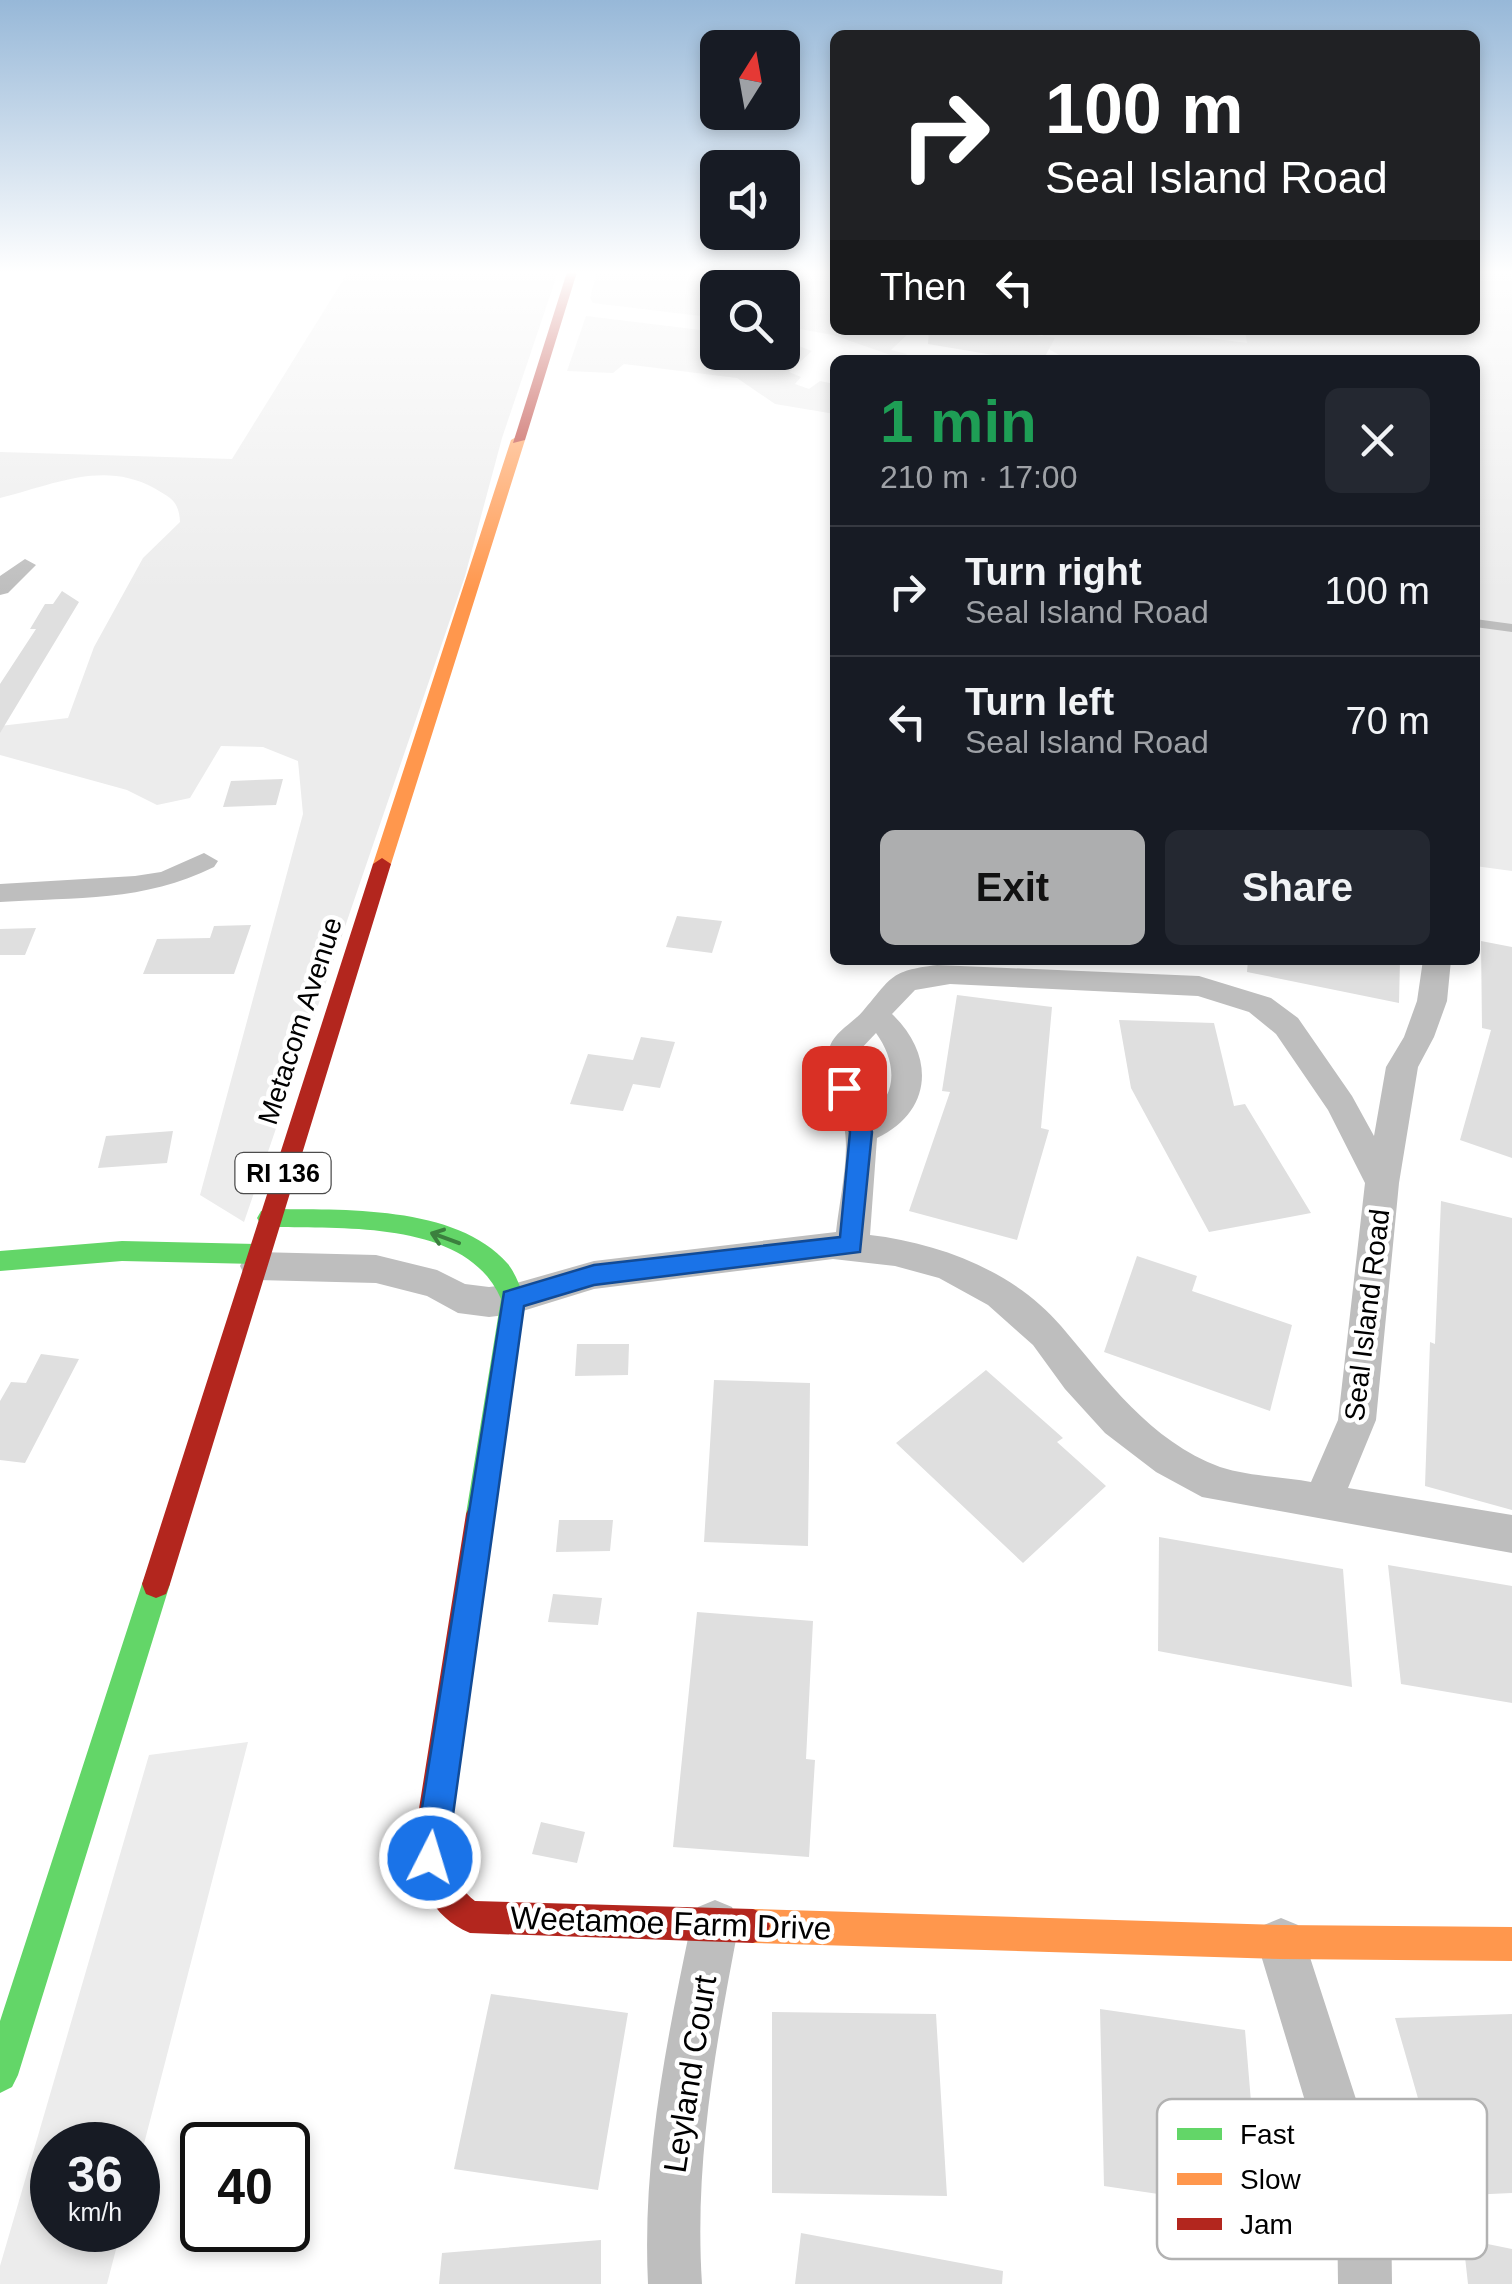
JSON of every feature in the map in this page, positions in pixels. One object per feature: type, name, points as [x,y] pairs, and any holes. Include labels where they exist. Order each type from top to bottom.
[{"type":"main road","name":"Metacom Avenue","points":[[0,2075],[538,379]]},
{"type":"main road","points":[[269,1218],[402,1226],[460,1243],[489,1258],[506,1280],[513,1299]]},
{"type":"main road","points":[[0,1261],[122,1251],[257,1260]]},
{"type":"main road","name":"Weetamoe Farm Drive","points":[[513,1299],[430,1840],[434,1878],[442,1898],[470,1917],[1280,1942],[1512,1944]]},
{"type":"street","points":[[0,588],[25,565]]},
{"type":"street","points":[[0,893],[168,879],[204,861]]},
{"type":"street","name":"Seal Island Road","points":[[1323,1502],[1358,1420],[1382,1182],[1402,1068],[1420,1037],[1432,1000],[1437,965]]},
{"type":"street","name":"Seal Island Road","points":[[852,1245],[861,1132],[844,1088],[843,1052],[850,1038],[876,1018],[887,995],[898,985],[928,974],[1221,990],[1260,1005],[1287,1026],[1342,1104],[1382,1182]]},
{"type":"street","points":[[861,1132],[894,1112],[907,1072],[896,1038],[876,1018]]},
{"type":"street","points":[[392,1272],[402,1226]]},
{"type":"street","points":[[257,1260],[392,1272],[438,1284],[458,1298],[475,1302],[513,1299],[594,1275],[852,1245],[935,1262],[1001,1295],[1046,1334],[1078,1378],[1118,1421],[1148,1445],[1216,1484],[1512,1534]]},
{"type":"street","name":"Leyland Court","points":[[675,2284],[670,2234],[676,2125],[715,1924]]},
{"type":"street","points":[[1280,1942],[1330,2099]]},
{"type":"street","points":[[1365,2259],[1365,2284]]},
{"type":"lane","points":[[1480,625],[1512,628]]},
{"type":"shaded area","points":[[282,379],[522,379],[465,576],[244,1222],[200,1195],[303,814],[298,761],[263,747],[221,746],[190,798],[157,805],[127,790],[0,755],[0,726],[68,718],[94,647],[143,558],[180,522],[178,509],[169,498],[135,480],[116,476],[78,478],[0,498],[0,452],[232,459]]},
{"type":"shaded area","points":[[738,379],[800,379],[795,384],[809,389],[820,381],[830,383],[830,413],[775,404]]},
{"type":"shaded area","points":[[1480,379],[1512,379],[1512,871],[1480,867]]},
{"type":"shaded area","points":[[248,1742],[150,2122],[42,2122],[149,1755]]},
{"type":"shaded area","points":[[30,2163],[30,2252],[115,2252],[107,2284],[0,2284],[0,2266]]},
{"type":"building","points":[[62,591],[79,602],[0,733],[0,684],[36,629],[30,629],[45,604],[53,604]]},
{"type":"building","points":[[283,779],[276,805],[223,807],[231,781]]},
{"type":"building","points":[[677,916],[722,921],[712,953],[666,947]]},
{"type":"building","points":[[251,925],[234,974],[143,974],[157,939],[210,938],[214,926]]},
{"type":"building","points":[[36,928],[25,955],[0,955],[0,929]]},
{"type":"building","points":[[1481,941],[1512,947],[1512,1158],[1460,1140],[1491,1030],[1482,1028]]},
{"type":"building","points":[[1248,965],[1400,965],[1399,1003],[1247,972]]},
{"type":"building","points":[[957,995],[1052,1007],[1041,1128],[1049,1130],[1017,1240],[909,1211],[950,1092],[942,1091]]},
{"type":"building","points":[[1119,1020],[1214,1023],[1234,1106],[1245,1104],[1311,1213],[1209,1232],[1131,1088]]},
{"type":"building","points":[[641,1037],[675,1042],[660,1088],[633,1084],[623,1111],[570,1104],[588,1054],[633,1060]]},
{"type":"building","points":[[173,1131],[167,1163],[98,1168],[106,1136]]},
{"type":"building","points":[[1441,1201],[1512,1218],[1512,1510],[1425,1486],[1430,1342],[1435,1344]]},
{"type":"building","points":[[1137,1256],[1197,1276],[1192,1291],[1292,1325],[1270,1411],[1104,1352]]},
{"type":"building","points":[[577,1344],[629,1344],[628,1375],[575,1376]]},
{"type":"building","points":[[41,1354],[79,1359],[25,1463],[0,1460],[0,1401],[11,1382],[26,1383]]},
{"type":"building","points":[[986,1370],[1063,1438],[1057,1442],[1106,1486],[1023,1563],[896,1443]]},
{"type":"building","points":[[714,1380],[810,1383],[808,1546],[704,1542]]},
{"type":"building","points":[[559,1520],[613,1520],[610,1551],[556,1552]]},
{"type":"building","points":[[1159,1537],[1343,1569],[1352,1687],[1158,1651]]},
{"type":"building","points":[[1388,1565],[1512,1586],[1512,1703],[1401,1684]]},
{"type":"building","points":[[553,1594],[602,1598],[598,1625],[548,1622]]},
{"type":"building","points":[[697,1612],[813,1621],[806,1759],[815,1760],[809,1857],[673,1847]]},
{"type":"building","points":[[541,1822],[585,1832],[577,1863],[532,1854]]},
{"type":"building","points":[[491,1994],[628,2013],[598,2190],[454,2169]]},
{"type":"building","points":[[1100,2009],[1245,2030],[1251,2099],[1157,2099],[1157,2194],[1104,2186]]},
{"type":"building","points":[[772,2012],[936,2014],[947,2196],[772,2193]]},
{"type":"building","points":[[1512,2014],[1512,2193],[1487,2194],[1487,2099],[1418,2099],[1395,2018]]},
{"type":"building","points":[[801,2233],[1003,2271],[1002,2284],[795,2284]]},
{"type":"building","points":[[601,2240],[601,2284],[439,2284],[442,2253]]},
{"type":"building","points":[[1487,2244],[1512,2249],[1512,2284],[1468,2284],[1465,2259],[1487,2259]]},
{"type":"traffic: fast","points":[[269,1218],[359,1221],[424,1230],[479,1252],[501,1274],[513,1299],[480,1514]]},
{"type":"traffic: fast","points":[[0,1261],[122,1251],[257,1254]]},
{"type":"traffic: fast","points":[[0,2075],[156,1584]]},
{"type":"traffic: slow","points":[[382,864],[518,440]]},
{"type":"traffic: slow","points":[[753,1926],[1281,1942],[1512,1944]]},
{"type":"traffic: jam","points":[[518,440],[538,379]]},
{"type":"traffic: jam","points":[[156,1584],[382,864]]},
{"type":"traffic: jam","points":[[480,1514],[430,1840],[432,1865],[444,1893],[470,1917],[753,1926]]},
{"type":"route","points":[[430,1858],[513,1299],[594,1275],[852,1245],[861,1132],[844,1088]]}]
